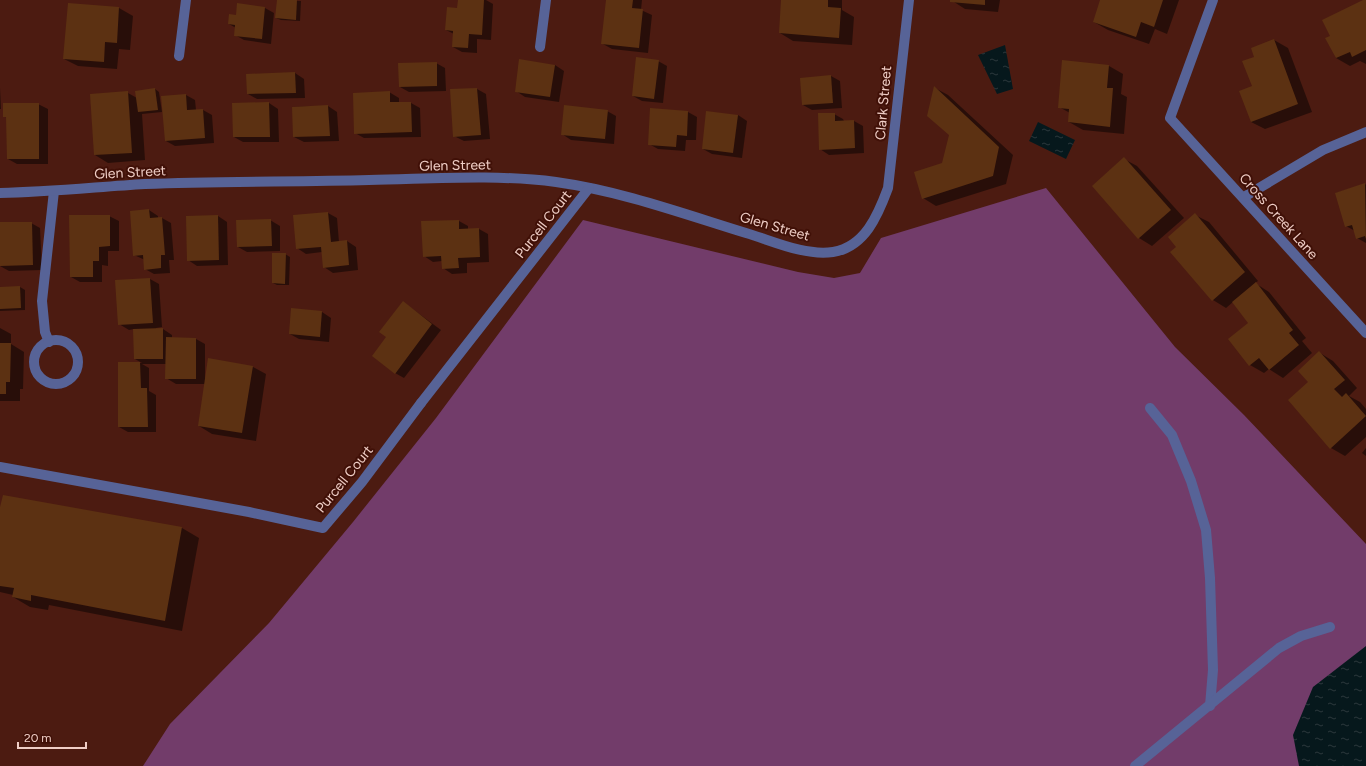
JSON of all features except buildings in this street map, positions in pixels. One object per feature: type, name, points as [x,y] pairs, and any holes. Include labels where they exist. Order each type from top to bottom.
[{"type":"street","points":[[178,56],[186,0]]},
{"type":"street","points":[[540,47],[546,0]]},
{"type":"street","name":"Clark Street","points":[[881,208],[888,188],[909,0]]},
{"type":"street","name":"Cross Creek Lane","points":[[1213,0],[1170,118],[1244,197],[1366,333]]},
{"type":"street","points":[[1244,197],[1323,150],[1366,132]]},
{"type":"street","name":"Glen Street","points":[[0,193],[54,192],[145,184],[478,178],[523,179],[589,188],[800,249],[816,252],[832,252],[847,248],[869,229],[881,208]]},
{"type":"street","name":"Purcell Court","points":[[0,467],[249,512],[323,528],[362,482],[421,403],[589,188]]},
{"type":"street","points":[[49,342],[45,332],[42,301],[54,192]]},
{"type":"street","points":[[63,341],[70,345],[78,356],[78,363],[73,376],[61,384],[47,382],[37,372],[35,357],[43,345],[49,342],[63,341]]},
{"type":"street","points":[[1150,408],[1172,435],[1191,481],[1206,530],[1210,578],[1213,670],[1210,706]]},
{"type":"street","points":[[1135,766],[1210,706],[1278,648],[1301,636],[1330,627]]},
{"type":"shaded area","points":[[1046,188],[1175,347],[1244,415],[1366,544],[1366,766],[143,766],[170,724],[269,623],[353,522],[436,418],[583,220],[798,272],[834,278],[860,273],[881,238]]},
{"type":"water","points":[[1005,45],[1013,89],[997,94],[978,55]]},
{"type":"water","points":[[1038,122],[1075,140],[1066,159],[1029,141]]},
{"type":"water","points":[[1366,646],[1366,766],[1299,766],[1293,735],[1313,687]]}]
